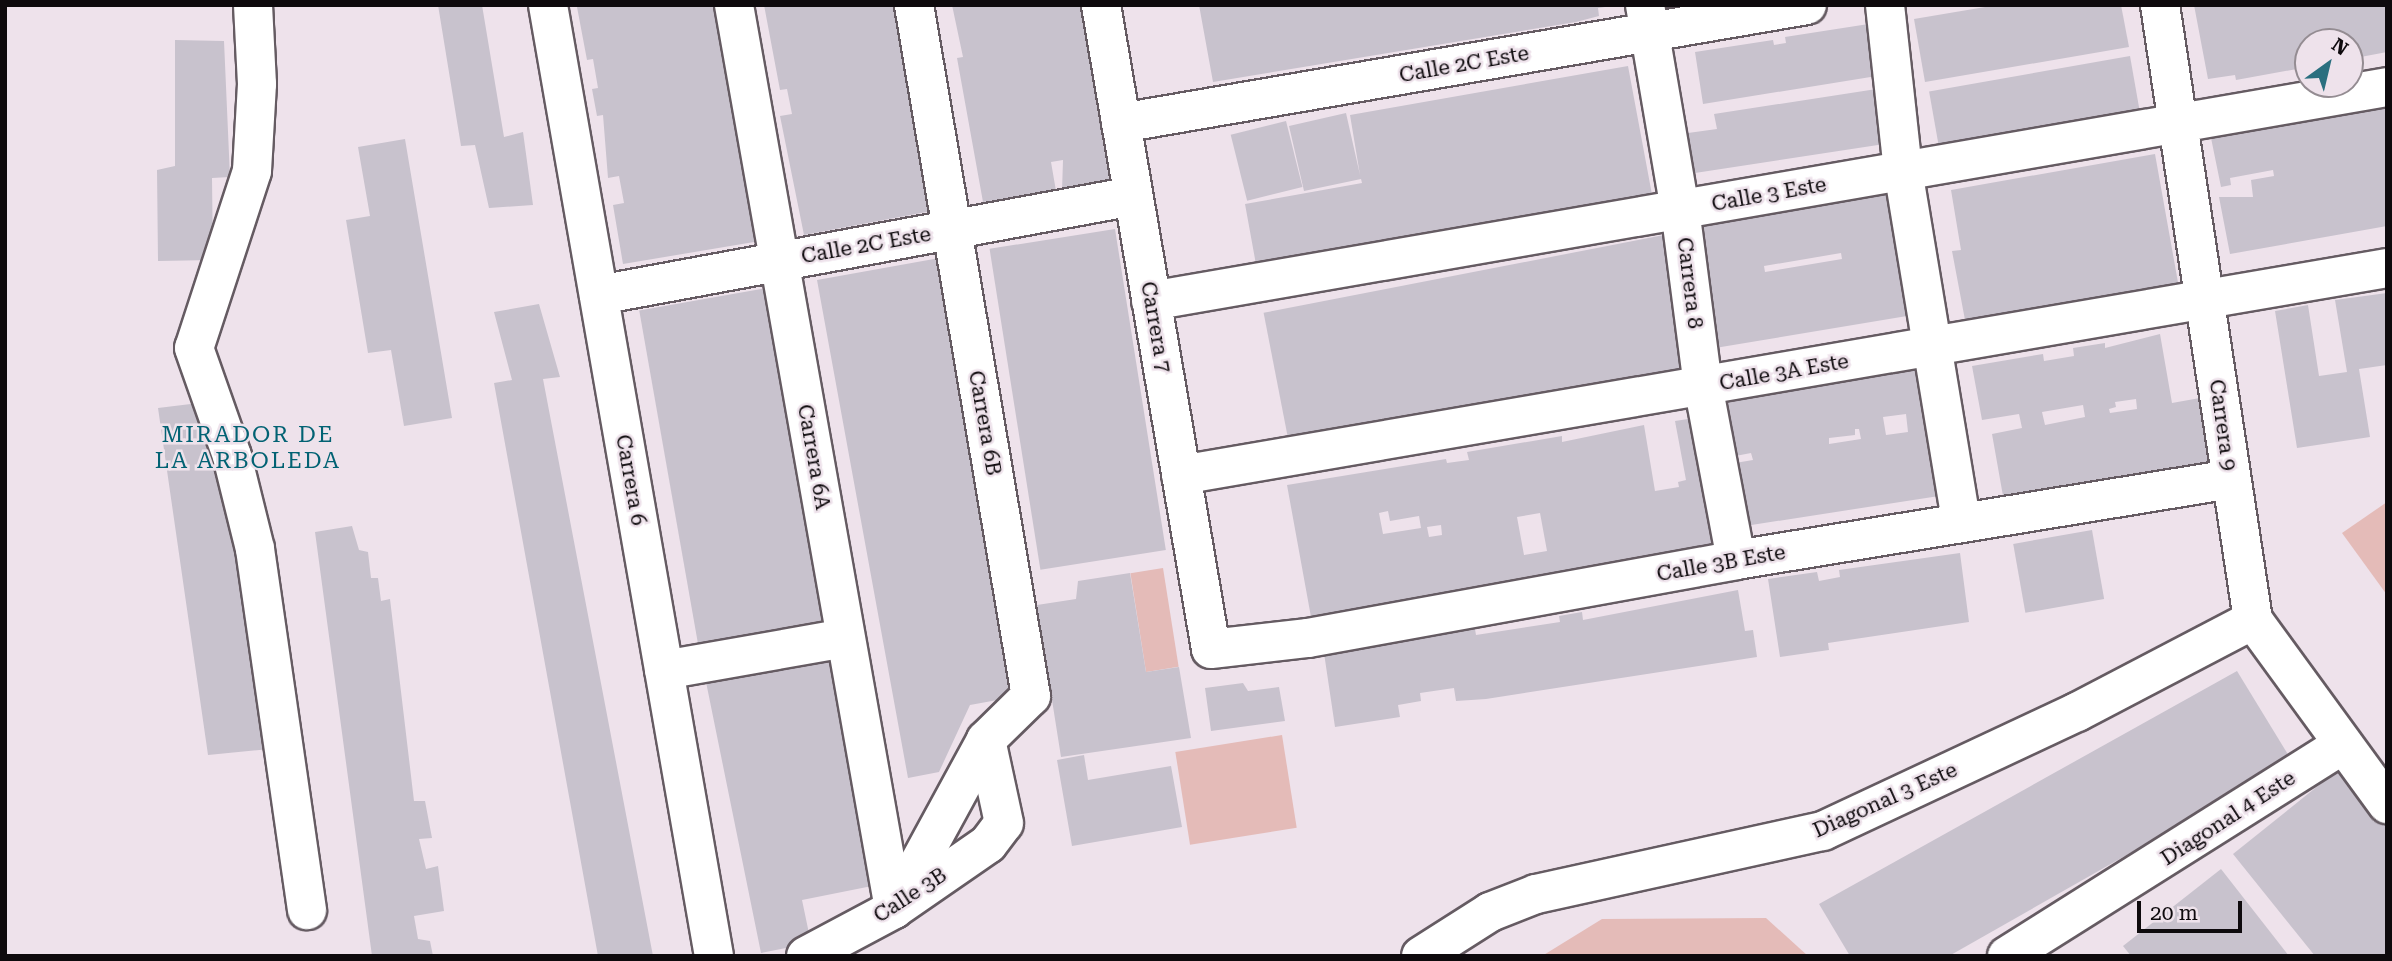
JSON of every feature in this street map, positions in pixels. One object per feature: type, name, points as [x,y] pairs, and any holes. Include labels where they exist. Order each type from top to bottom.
[{"type":"street","points":[[253,5],[257,84],[252,171],[194,348],[232,456],[255,549],[307,910]]},
{"type":"street","name":"Carrera 6","points":[[548,5],[714,956]]},
{"type":"street","name":"Carrera 6A","points":[[734,5],[894,909]]},
{"type":"street","name":"Carrera 6B","points":[[914,5],[1031,696],[986,740]]},
{"type":"street","name":"Carrera 7","points":[[1101,5],[1211,649]]},
{"type":"street","name":"Calle 2C Este","points":[[1121,122],[1647,19],[1807,5]]},
{"type":"street","points":[[1885,5],[1903,170],[1935,345],[1961,521]]},
{"type":"street","name":"Carrera 9","points":[[2160,5],[2253,620],[2341,746],[2382,789]]},
{"type":"street","name":"Carrera 8","points":[[1647,19],[1680,209],[1703,386],[1736,560]]},
{"type":"street","name":"Calle 3 Este","points":[[1151,301],[2387,87]]},
{"type":"street","name":"Calle 2C Este","points":[[599,295],[1133,196]]},
{"type":"street","name":"Calle 3A Este","points":[[1181,475],[2387,268]]},
{"type":"street","name":"Calle 3B Este","points":[[1211,649],[1308,638],[1961,521],[2231,479]]},
{"type":"street","name":"Diagonal 3 Este","points":[[1421,956],[1490,912],[1536,894],[1823,831],[2077,712],[2253,620]]},
{"type":"street","points":[[664,670],[845,638]]},
{"type":"street","points":[[894,909],[986,740]]},
{"type":"street","name":"Calle 3B","points":[[806,956],[894,909],[988,844],[1004,823],[986,740]]},
{"type":"street","name":"Diagonal 4 Este","points":[[2007,956],[2341,746]]},
{"type":"shaded area","points":[[2387,502],[2387,595],[2342,533]]},
{"type":"shaded area","points":[[1163,568],[1179,667],[1146,672],[1130,573]]},
{"type":"shaded area","points":[[1282,735],[1297,828],[1190,845],[1175,752]]},
{"type":"shaded area","points":[[1766,918],[1808,956],[1542,956],[1602,919]]},
{"type":"building","points":[[438,5],[482,5],[504,137],[523,132],[533,205],[489,208],[475,145],[461,146]]},
{"type":"building","points":[[715,5],[760,241],[623,264],[613,205],[624,203],[619,176],[608,178],[603,115],[597,116],[592,89],[598,88],[593,59],[587,60],[577,7]]},
{"type":"building","points":[[764,5],[904,5],[937,210],[804,235],[780,116],[792,114],[787,89],[780,90]]},
{"type":"building","points":[[952,5],[1080,5],[1110,184],[1062,191],[1063,160],[1051,162],[1056,191],[983,202],[957,58],[963,57]]},
{"type":"building","points":[[1199,5],[1605,7],[1598,8],[1599,16],[1576,22],[1213,82]]},
{"type":"building","points":[[1997,5],[2121,5],[2129,47],[1925,82],[1914,19]]},
{"type":"building","points":[[2194,5],[2387,5],[2387,52],[2364,56],[2364,28],[2294,28],[2294,70],[2236,80],[2235,75],[2208,79]]},
{"type":"building","points":[[1875,23],[1883,75],[1703,104],[1695,52],[1773,40],[1774,45],[1786,43],[1785,37]]},
{"type":"building","points":[[175,40],[224,41],[230,177],[212,178],[213,260],[158,261],[157,170],[175,166]]},
{"type":"building","points":[[2130,56],[2140,111],[1939,147],[1929,91]]},
{"type":"building","points":[[1628,66],[1653,200],[1257,270],[1245,204],[1362,183],[1361,179],[1304,191],[1289,126],[1346,113],[1360,175],[1350,115]]},
{"type":"building","points":[[1883,88],[1891,143],[1695,173],[1688,133],[1717,129],[1714,114]]},
{"type":"building","points":[[2387,91],[2387,226],[2230,254],[2219,197],[2253,197],[2251,180],[2274,176],[2273,170],[2230,178],[2231,185],[2221,187],[2210,133]]},
{"type":"building","points":[[1286,121],[1302,187],[1247,201],[1231,135]]},
{"type":"building","points":[[405,139],[452,418],[404,426],[391,350],[368,353],[346,220],[370,216],[358,147]]},
{"type":"building","points":[[2155,154],[2179,288],[2085,305],[2084,299],[1965,320],[1952,251],[1961,250],[1951,190]]},
{"type":"building","points":[[1897,184],[1919,314],[1709,349],[1688,219]],"holes":[[[1841,253],[1842,259],[1765,272],[1764,266]]]},
{"type":"building","points":[[1115,229],[1166,550],[1040,570],[990,249]]},
{"type":"building","points":[[1669,234],[1695,366],[1289,444],[1264,313]]},
{"type":"building","points":[[945,257],[1025,695],[970,705],[939,772],[908,778],[817,280]]},
{"type":"building","points":[[784,285],[845,629],[700,654],[639,311]]},
{"type":"building","points":[[2387,293],[2387,365],[2359,369],[2370,437],[2297,448],[2275,311],[2308,305],[2319,376],[2347,372],[2335,300]]},
{"type":"building","points":[[539,304],[560,377],[543,379],[653,956],[598,956],[494,383],[512,380],[494,312]]},
{"type":"building","points":[[2160,334],[2172,403],[2200,398],[2211,461],[2003,496],[1992,434],[2022,428],[2019,414],[1982,420],[1972,366],[2043,354],[2044,361],[2074,356],[2073,348],[2105,343],[2105,348]],"holes":[[[2136,399],[2137,409],[2110,413],[2109,409],[2116,407],[2115,402]],[[2083,405],[2085,417],[2045,425],[2042,412]]]},
{"type":"building","points":[[1931,361],[1952,494],[1745,526],[1735,463],[1753,460],[1751,453],[1725,458],[1716,404]],"holes":[[[1906,414],[1908,432],[1886,435],[1883,417]],[[1855,429],[1859,429],[1861,439],[1829,444],[1829,438],[1855,435]]]},
{"type":"building","points":[[199,403],[208,458],[223,459],[270,749],[208,755],[158,408]]},
{"type":"building","points":[[1701,417],[1724,547],[1311,617],[1287,485],[1446,459],[1447,463],[1469,460],[1467,452],[1562,436],[1562,442],[1644,425],[1655,491],[1679,487],[1678,482],[1686,480],[1675,421]],"holes":[[[1388,511],[1390,521],[1419,516],[1421,528],[1383,534],[1379,513]],[[1540,513],[1547,551],[1524,555],[1517,517]],[[1441,525],[1442,535],[1429,537],[1427,527]]]},
{"type":"building","points":[[352,526],[359,550],[368,552],[371,578],[378,578],[381,601],[390,599],[414,801],[425,801],[432,838],[419,839],[426,869],[438,866],[444,911],[414,916],[418,939],[430,941],[433,956],[372,956],[315,532]]},
{"type":"building","points":[[2092,530],[2104,599],[2025,613],[2013,544]]},
{"type":"building","points":[[1960,553],[1969,622],[1828,643],[1829,650],[1780,657],[1768,579],[1817,572],[1819,581],[1840,577],[1839,570]]},
{"type":"building","points":[[1130,573],[1146,672],[1179,667],[1191,738],[1061,757],[1037,605],[1076,599],[1078,581]]},
{"type":"building","points":[[1738,590],[1745,631],[1753,630],[1757,657],[1486,699],[1456,701],[1454,688],[1420,693],[1421,701],[1398,705],[1400,717],[1335,727],[1324,653],[1475,629],[1476,635],[1560,622],[1559,616],[1582,612],[1583,620]]},
{"type":"building","points":[[840,650],[872,886],[802,900],[811,943],[761,953],[705,677]]},
{"type":"building","points":[[2237,671],[2292,761],[1949,956],[1850,956],[1819,904]]},
{"type":"building","points":[[1243,683],[1248,691],[1279,687],[1285,721],[1211,731],[1205,688]]},
{"type":"building","points":[[1084,755],[1088,780],[1171,766],[1182,827],[1072,846],[1057,760]]},
{"type":"building","points":[[2339,769],[2387,828],[2387,956],[2315,956],[2233,854]]},
{"type":"building","points":[[2221,869],[2289,956],[2131,956],[2123,946]]},
{"type":"district","name":"MIRADOR DE LA ARBOLEDA","points":[[248,448]]}]
